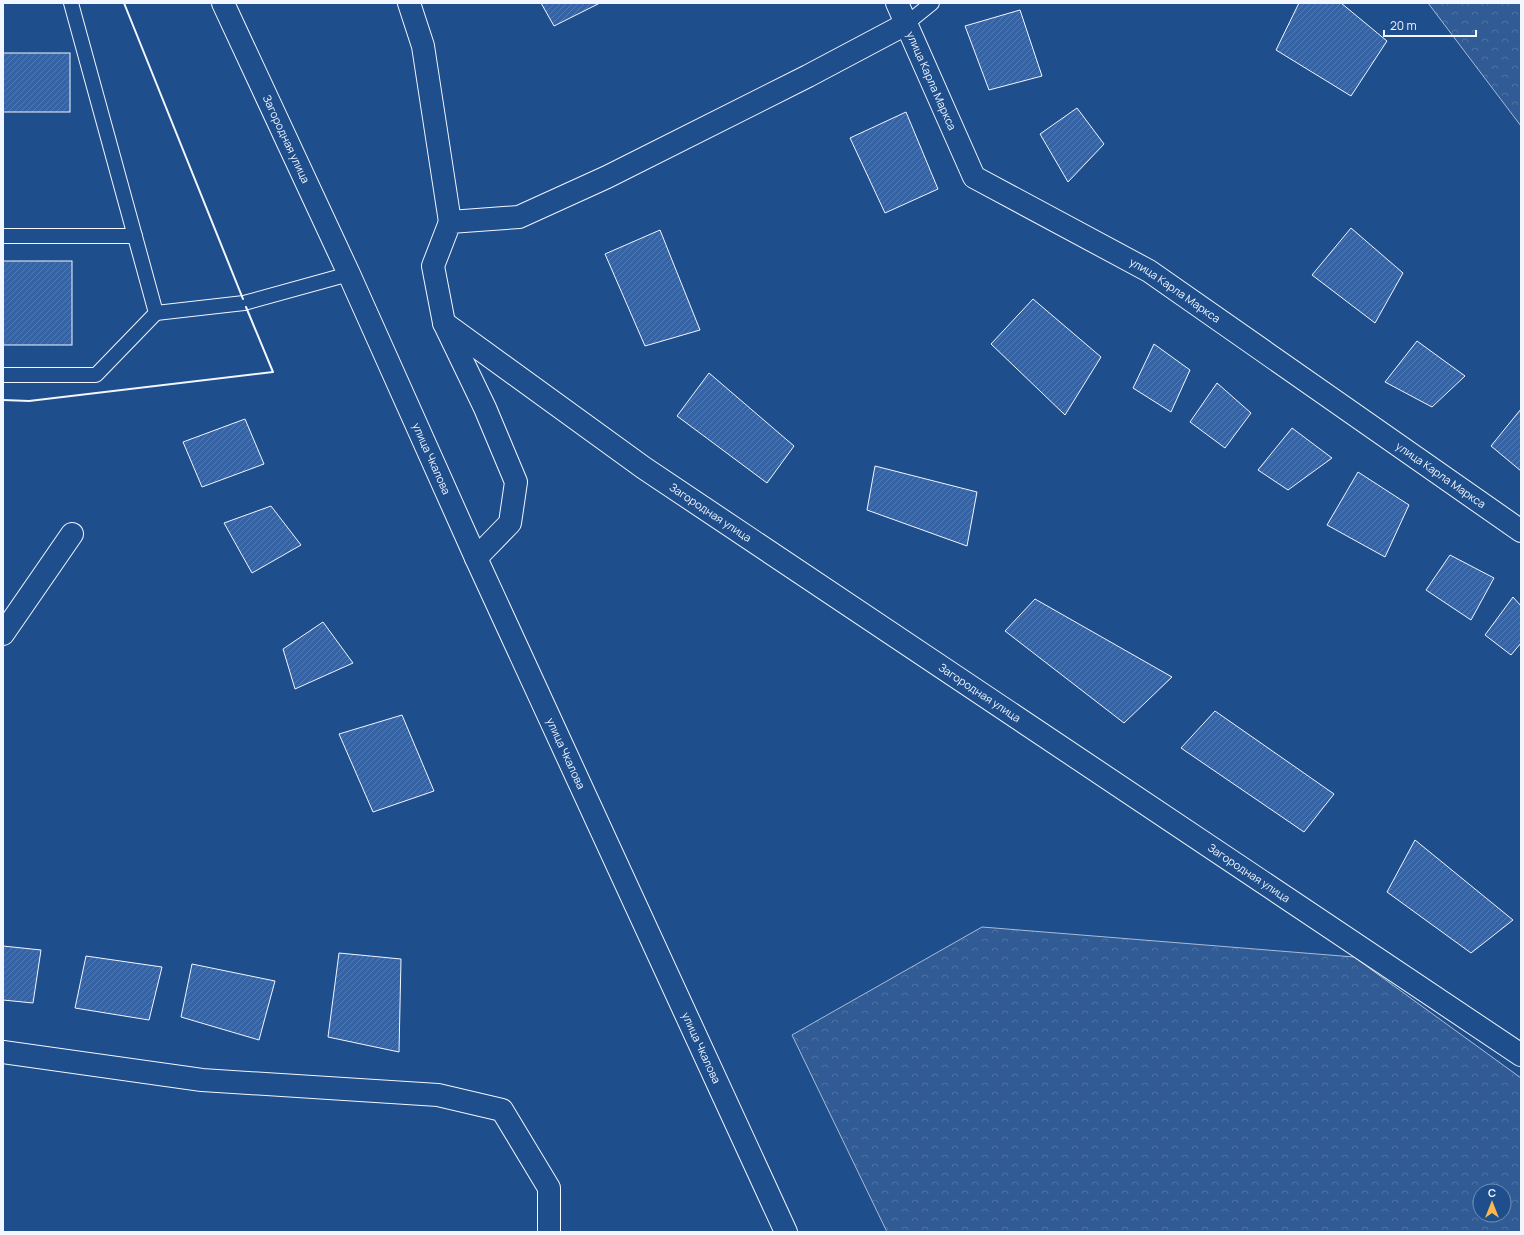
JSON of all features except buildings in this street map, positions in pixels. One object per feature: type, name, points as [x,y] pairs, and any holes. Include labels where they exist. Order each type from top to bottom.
[{"type":"street","name":"Загородная улица","points":[[223,3],[350,274]]},
{"type":"street","points":[[409,3],[423,46],[450,222],[433,266],[444,323],[485,408],[516,482],[510,524],[476,558]]},
{"type":"street","name":"улица Карла Маркса","points":[[897,3],[974,177],[1149,270],[1521,531]]},
{"type":"street","points":[[450,222],[519,217],[621,170],[808,76],[906,24]]},
{"type":"street","name":"улица Чкалова","points":[[350,274],[476,558],[786,1232]]},
{"type":"street","name":"Загородная улица","points":[[444,323],[644,468],[1521,1055]]},
{"type":"street","points":[[3,634],[72,534]]},
{"type":"street","points":[[3,1052],[202,1080],[438,1095],[502,1110],[549,1188],[549,1232]]},
{"type":"lane","points":[[71,3],[156,313]]},
{"type":"lane","points":[[906,24],[932,3]]},
{"type":"lane","points":[[3,236],[135,236]]},
{"type":"lane","points":[[3,375],[96,375],[156,313],[244,303],[350,274]]},
{"type":"green space","points":[[1428,3],[1521,3],[1521,126]]},
{"type":"green space","points":[[982,927],[1354,957],[1521,1078],[1521,1232],[887,1232],[792,1035]]},
{"type":"wall","points":[[124,3],[243,299]]},
{"type":"wall","points":[[3,400],[29,401],[273,372],[246,307]]}]
